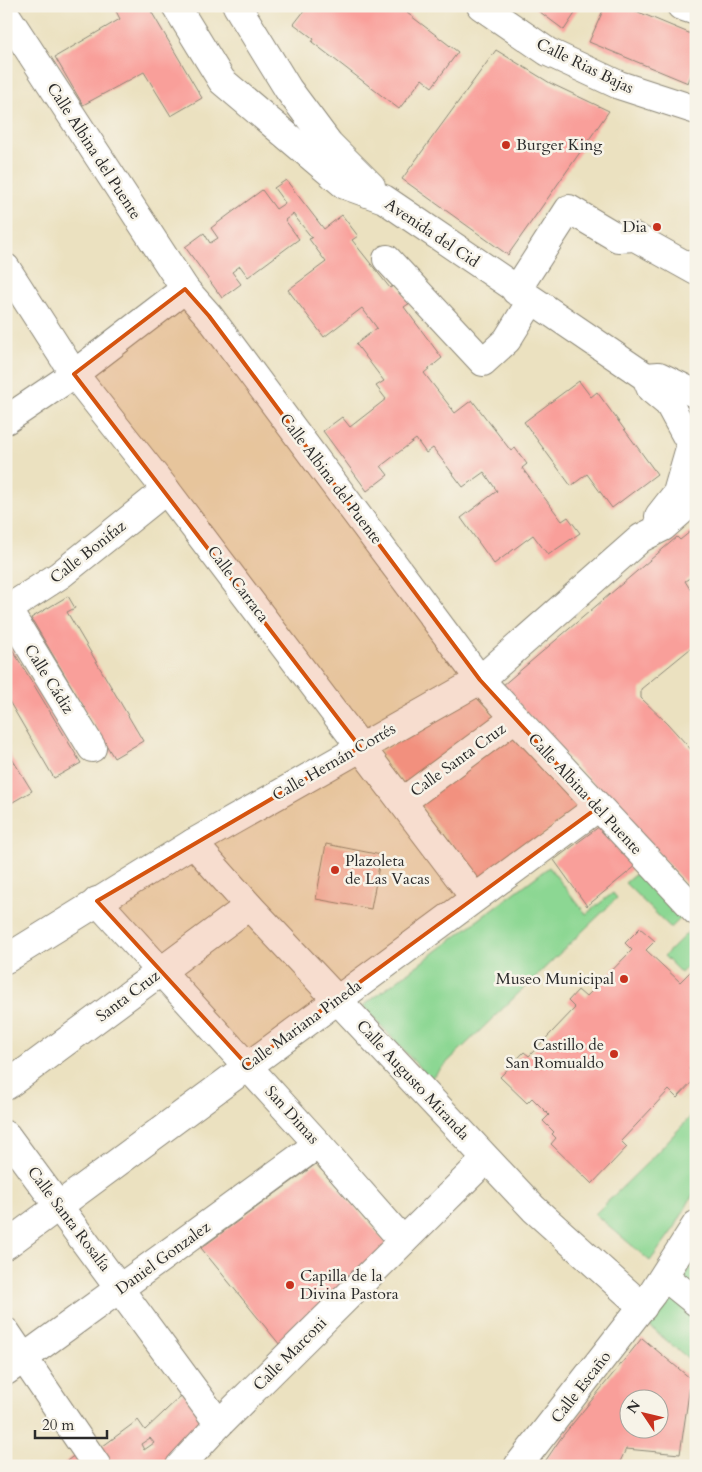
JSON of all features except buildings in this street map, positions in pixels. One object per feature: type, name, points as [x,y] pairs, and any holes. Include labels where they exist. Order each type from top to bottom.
[{"type":"street","name":"Avenida del Cid","points":[[176,6],[222,81],[345,185],[384,199],[524,296],[646,377],[651,389],[669,404],[691,449]]},
{"type":"street","points":[[237,6],[288,89],[328,144],[384,199]]},
{"type":"street","name":"Calle Rias Bajas","points":[[481,6],[548,52],[619,86],[696,110]]},
{"type":"street","points":[[681,6],[696,11]]},
{"type":"street","name":"Calle Albina del Puente","points":[[6,15],[185,289],[215,324],[480,680],[597,808],[696,911]]},
{"type":"street","points":[[387,259],[482,362],[507,340],[524,296],[569,209],[618,238],[635,237],[696,272]]},
{"type":"street","name":"Calle Carraca","points":[[6,268],[74,374],[166,490],[474,897]]},
{"type":"street","points":[[6,420],[74,374],[185,289]]},
{"type":"street","name":"Avenida del Cid","points":[[646,377],[659,376],[696,394]]},
{"type":"street","points":[[641,538],[677,493],[691,449],[689,426],[696,412]]},
{"type":"street","name":"Calle Bonifaz","points":[[7,610],[60,574],[166,490]]},
{"type":"street","points":[[641,538],[663,527],[696,498]]},
{"type":"street","name":"Calle Hernán Cortés","points":[[6,959],[193,842],[480,680],[641,538]]},
{"type":"street","name":"Calle Cádiz","points":[[7,610],[92,748]]},
{"type":"street","name":"Calle Santa Cruz","points":[[402,802],[515,718]]},
{"type":"street","name":"Calle Mariana Pineda","points":[[6,1245],[474,897],[597,808]]},
{"type":"street","name":"Calle Augusto Miranda","points":[[193,842],[249,906],[534,1209],[643,1307]]},
{"type":"street","name":"San Dimas","points":[[98,901],[162,970],[403,1241]]},
{"type":"street","name":"Santa Cruz","points":[[6,1086],[249,906]]},
{"type":"street","name":"Calle Santa Rosalía","points":[[6,1135],[219,1424]]},
{"type":"street","name":"Daniel Gonzalez","points":[[15,1365],[318,1144]]},
{"type":"street","name":"Calle Marconi","points":[[180,1466],[219,1424],[486,1159]]},
{"type":"street","name":"Calle Escaño","points":[[518,1466],[643,1307],[665,1277],[696,1225]]},
{"type":"street","points":[[665,1277],[696,1302]]},
{"type":"street","points":[[6,1332],[15,1365],[97,1466]]},
{"type":"highlighted area","points":[[185,289],[209,316],[480,680],[597,808],[247,1065],[97,901],[360,747],[74,374]]},
{"type":"green space","points":[[549,867],[586,914],[613,893],[617,898],[430,1079],[363,1006]]},
{"type":"green space","points":[[639,871],[683,916],[671,928],[625,883]]},
{"type":"green space","points":[[693,927],[696,930],[696,958],[681,973],[664,956]]},
{"type":"green space","points":[[696,1111],[696,1189],[675,1227],[650,1261],[595,1214]]},
{"type":"green space","points":[[696,1258],[696,1294],[689,1359],[649,1326],[681,1283]]},
{"type":"tram line","points":[[694,1466],[696,1451]]},
{"type":"place","name":"Burger King","points":[[506,145]]},
{"type":"place","name":"Dia","points":[[657,227]]},
{"type":"place","name":"Plazoleta de Las Vacas","points":[[335,870]]},
{"type":"place","name":"Museo Municipal","points":[[624,979]]},
{"type":"place","name":"Castillo de San Romualdo","points":[[614,1054]]},
{"type":"place","name":"Capilla de la Divina Pastora","points":[[290,1285]]}]
